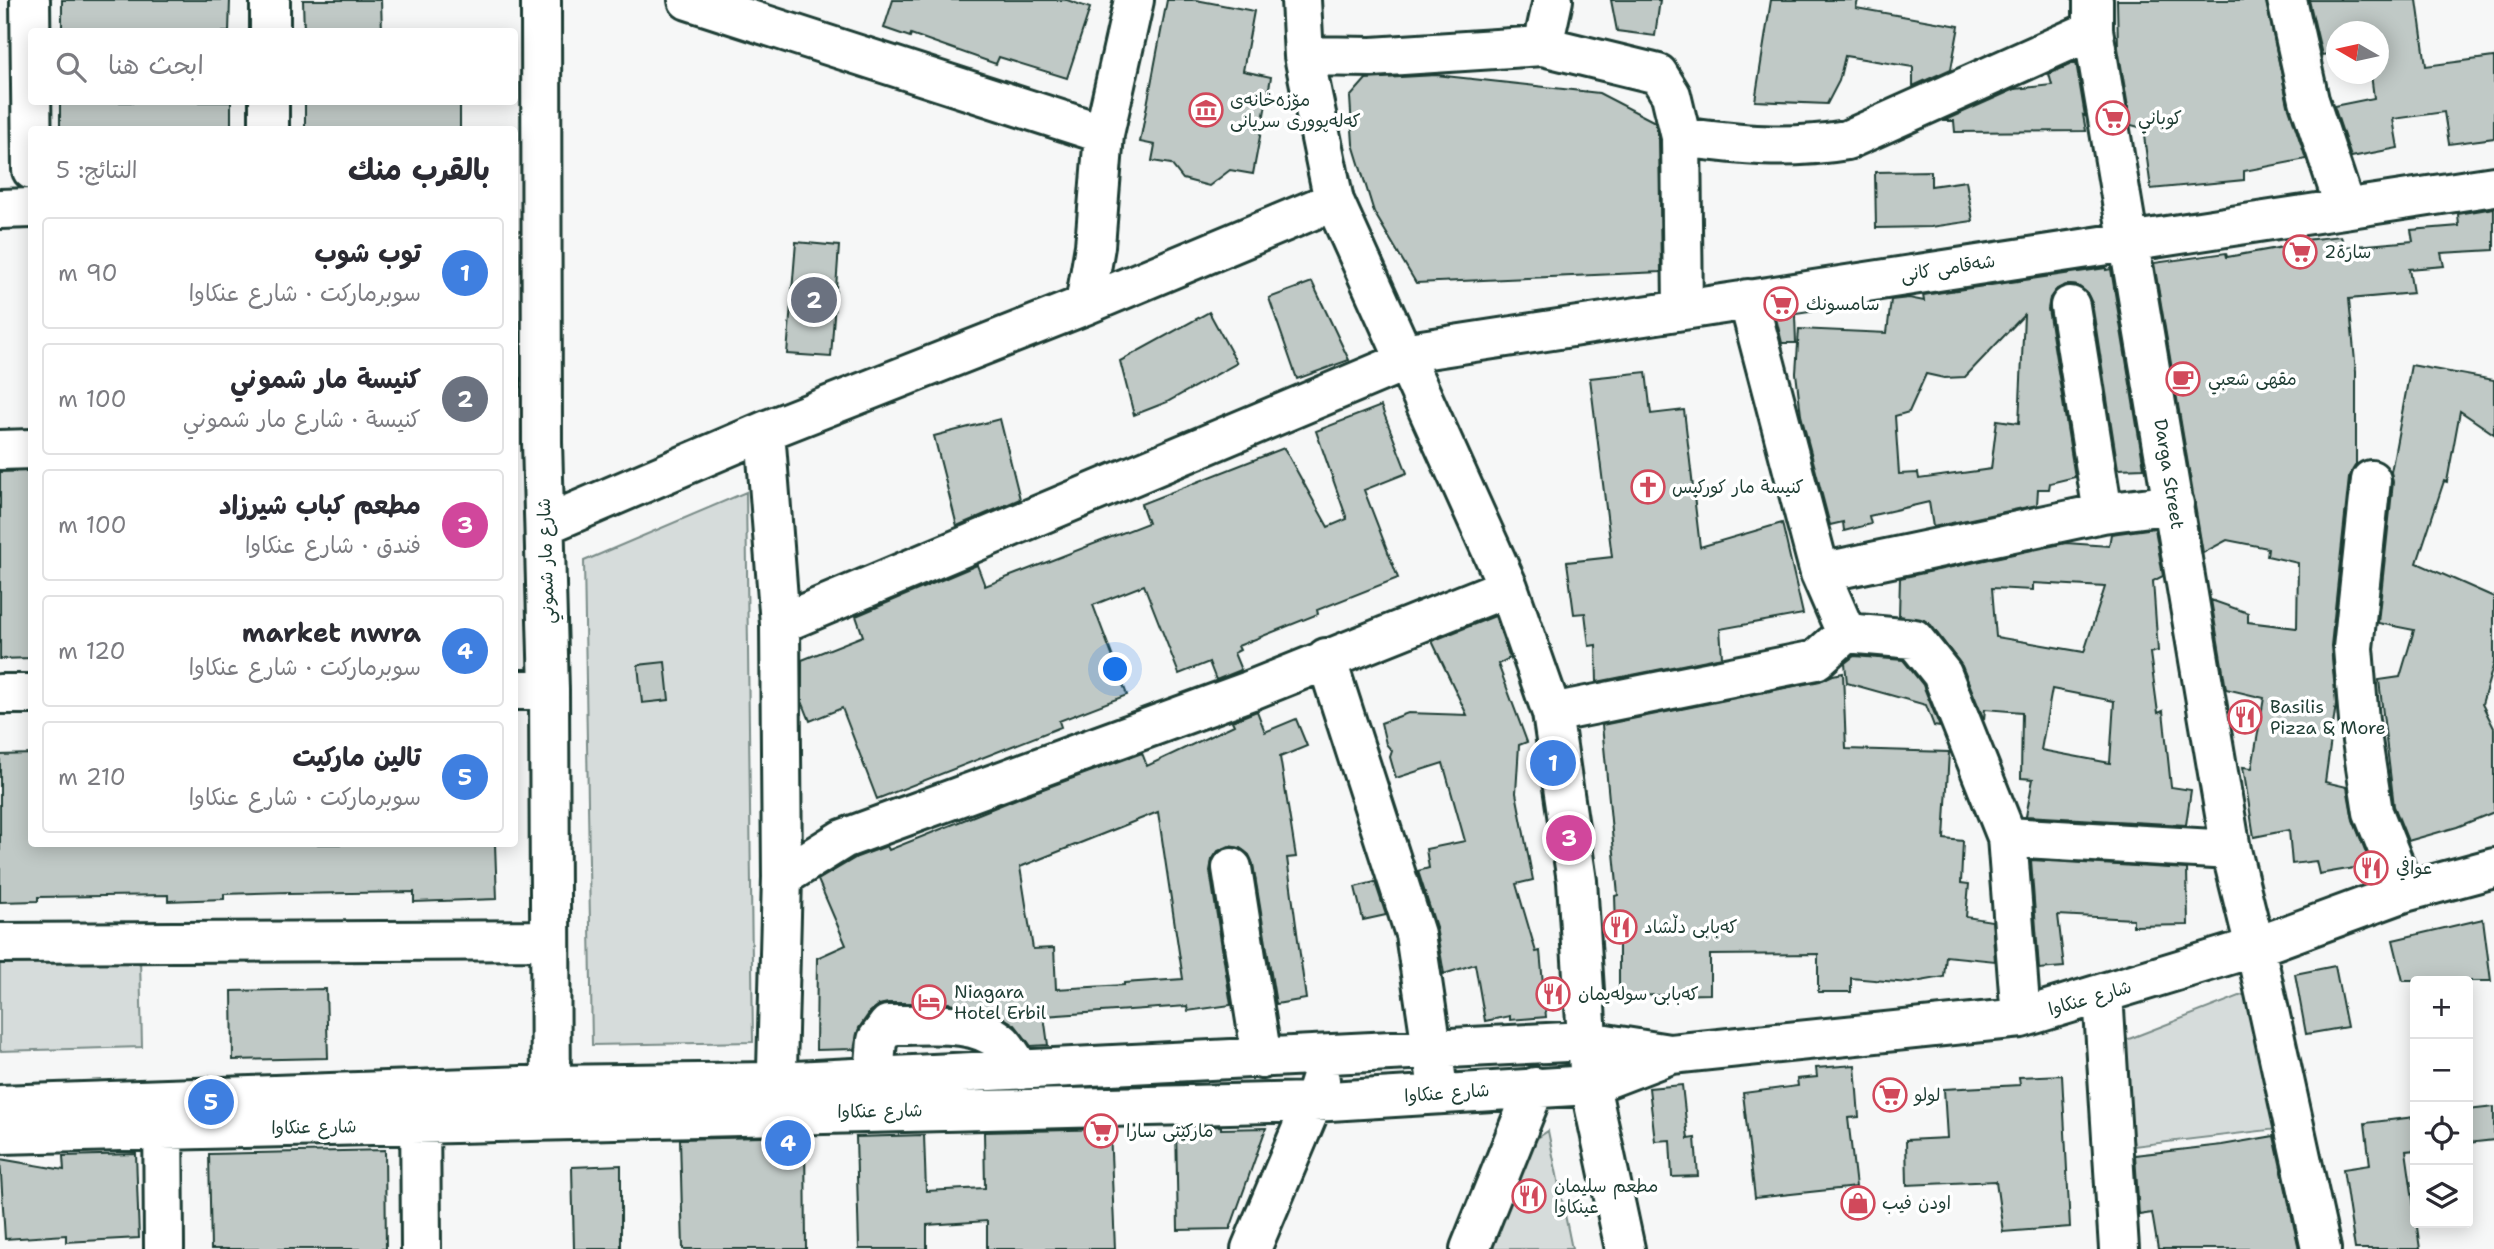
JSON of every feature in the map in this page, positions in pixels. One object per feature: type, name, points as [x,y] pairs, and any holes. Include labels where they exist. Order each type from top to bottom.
[{"type":"street","points":[[30,0],[30,28]]},
{"type":"street","points":[[270,0],[270,28]]},
{"type":"street","name":"شارع مار شموني","points":[[541,0],[528,442],[545,525],[532,690],[549,940],[551,1103]]},
{"type":"street","points":[[688,0],[1104,134]]},
{"type":"street","points":[[1085,304],[1095,246],[1104,134],[1134,0]]},
{"type":"street","points":[[1301,0],[1304,56],[1334,201],[1508,587],[1552,713],[1577,881],[1590,1085],[1625,1249]]},
{"type":"street","points":[[1542,46],[1553,0]]},
{"type":"street","points":[[2287,0],[2309,100],[2345,208]]},
{"type":"street","points":[[1681,137],[1760,146],[1806,147],[1847,140],[2093,15]]},
{"type":"street","name":"Darga Street","points":[[2093,15],[2231,850],[2321,1249]]},
{"type":"street","points":[[1304,56],[1372,57],[1542,46],[1658,74],[1671,94],[1681,137],[1683,309]]},
{"type":"street","points":[[31,105],[31,126]]},
{"type":"street","points":[[269,105],[269,126]]},
{"type":"street","name":"شەقامی کانی","points":[[780,624],[1404,357],[1683,309],[2494,186]]},
{"type":"street","points":[[545,525],[765,431],[1085,304],[1334,201]]},
{"type":"street","points":[[0,209],[28,208]]},
{"type":"street","points":[[1748,299],[1820,573],[1846,634]]},
{"type":"street","points":[[2070,306],[2103,513]]},
{"type":"street","points":[[765,431],[780,624],[782,877],[776,1098]]},
{"type":"street","points":[[0,450],[28,449]]},
{"type":"street","points":[[2371,480],[2353,648],[2373,812],[2405,892]]},
{"type":"street","points":[[1820,573],[2103,513],[2174,504]]},
{"type":"street","points":[[782,877],[843,839],[1248,691],[1508,587]]},
{"type":"street","points":[[1552,713],[1816,660],[1846,634],[1914,639],[1942,674],[2007,837],[2021,1018]]},
{"type":"street","points":[[1326,658],[1415,934],[1439,1093]]},
{"type":"street","points":[[0,694],[28,694]]},
{"type":"street","points":[[2007,837],[2231,850]]},
{"type":"street","points":[[1231,868],[1262,1059]]},
{"type":"street","name":"شارع عنكاوا","points":[[776,1098],[874,1077],[1587,1041],[1671,1054],[2021,1018],[2255,947],[2405,892],[2494,869]]},
{"type":"street","points":[[0,943],[549,940]]},
{"type":"street","points":[[2104,994],[2119,1249]]},
{"type":"street","points":[[874,1077],[877,1040],[888,1025],[962,1026],[981,1032],[1001,1042],[1021,1070]]},
{"type":"street","points":[[1251,1249],[1313,1102],[1327,1054]]},
{"type":"street","name":"شارع عنكاوا","points":[[0,1105],[163,1114],[776,1098],[1313,1102],[1590,1085],[1671,1054]]},
{"type":"street","points":[[1469,1249],[1535,1087]]},
{"type":"street","points":[[420,1108],[421,1249]]},
{"type":"street","points":[[163,1114],[164,1249]]},
{"type":"street","name":"شارع عنكاوا","points":[[0,1134],[163,1114]]},
{"type":"shaded area","points":[[746,492],[753,1042],[592,1045],[584,561]]},
{"type":"shaded area","points":[[140,957],[142,1047],[0,1051],[0,961]]},
{"type":"shaded area","points":[[2255,990],[2286,1128],[2134,1146],[2116,1044]]},
{"type":"shaded area","points":[[1548,1131],[1572,1249],[1488,1249],[1527,1145]]},
{"type":"building","points":[[62,0],[230,0],[229,28],[62,28]]},
{"type":"building","points":[[303,0],[381,0],[382,28],[304,28]]},
{"type":"building","points":[[893,0],[1067,0],[1090,8],[1067,78],[999,57],[996,64],[911,34],[910,37],[884,28]]},
{"type":"building","name":"مۆزەخانەی کەلەپووری سریانی","points":[[1167,0],[1196,0],[1254,11],[1243,71],[1271,77],[1253,174],[1230,170],[1209,186],[1183,179],[1171,164],[1152,161],[1155,145],[1140,142]]},
{"type":"building","points":[[1611,0],[1660,0],[1655,36],[1617,31]]},
{"type":"building","points":[[1771,0],[1858,0],[1856,8],[1959,26],[1951,69],[1913,86],[1913,67],[1845,56],[1839,81],[1827,104],[1755,101]]},
{"type":"building","points":[[2117,0],[2266,0],[2288,105],[2306,159],[2244,171],[2244,180],[2151,189],[2143,128],[2131,125],[2118,48]]},
{"type":"building","points":[[2309,0],[2417,0],[2426,66],[2494,57],[2494,138],[2449,144],[2444,112],[2393,119],[2398,148],[2351,157],[2334,106],[2374,98],[2372,84],[2389,84],[2389,21],[2326,21],[2326,54],[2322,55]]},
{"type":"building","points":[[2076,62],[2086,131],[1955,132],[1954,121],[1943,121],[2015,89],[2052,85],[2049,74]]},
{"type":"building","points":[[1436,75],[1599,93],[1655,122],[1659,140],[1661,272],[1416,283],[1374,212],[1353,144],[1350,97],[1366,79]]},
{"type":"building","points":[[60,105],[231,105],[231,126],[60,126]]},
{"type":"building","points":[[305,105],[460,105],[460,126],[305,126]]},
{"type":"building","points":[[1931,171],[1931,186],[1966,181],[1973,221],[1931,227],[1876,228],[1875,172]]},
{"type":"building","points":[[2494,208],[2494,250],[2441,253],[2444,266],[2409,269],[2413,293],[2349,299],[2356,372],[2356,465],[2349,478],[2331,646],[2336,704],[2325,782],[2347,787],[2353,820],[2371,865],[2319,874],[2316,861],[2292,864],[2289,830],[2254,837],[2243,767],[2252,768],[2264,698],[2226,689],[2211,600],[2248,613],[2248,622],[2297,628],[2298,563],[2267,556],[2268,548],[2227,540],[2203,553],[2154,263],[2226,253],[2227,257],[2305,243],[2305,240],[2341,236],[2344,247],[2413,241],[2411,230],[2459,226],[2458,214]]},
{"type":"building","points":[[796,242],[839,246],[831,357],[787,354]]},
{"type":"building","points":[[2111,269],[2144,468],[2118,469],[2092,303],[2087,293],[2078,286],[2066,285],[2057,289],[2050,298],[2048,309],[2075,477],[2050,483],[2049,489],[2038,489],[2037,505],[1933,527],[1929,502],[1869,516],[1871,524],[1844,531],[1843,522],[1830,525],[1801,415],[1796,373],[1799,329],[1887,333],[1891,300],[1909,298],[1924,301],[1923,295]],"holes":[[[2024,315],[2019,423],[1997,420],[1991,469],[1919,479],[1918,473],[1899,474],[1895,416],[1909,412],[1926,374],[1944,378],[1965,377]]]},
{"type":"building","points":[[1312,282],[1349,360],[1297,379],[1269,298]]},
{"type":"building","points":[[1209,312],[1237,363],[1167,402],[1134,415],[1120,361]]},
{"type":"building","points":[[1795,315],[1796,343],[1782,343],[1776,318]]},
{"type":"building","points":[[2411,365],[2494,380],[2494,434],[2460,411],[2447,482],[2444,481],[2417,563],[2494,597],[2494,663],[2482,704],[2494,728],[2494,812],[2457,827],[2408,841],[2394,806],[2379,680],[2400,677],[2414,630],[2378,623],[2393,482],[2391,472]]},
{"type":"building","points":[[1646,372],[1651,414],[1684,410],[1700,547],[1782,523],[1803,614],[1720,629],[1722,657],[1597,682],[1596,645],[1589,646],[1585,613],[1574,614],[1567,562],[1612,557],[1590,378]]},
{"type":"building","points":[[1381,406],[1407,473],[1364,490],[1398,578],[1317,610],[1318,614],[1238,646],[1240,650],[1234,653],[1241,670],[1216,680],[1209,662],[1179,674],[1144,585],[1093,605],[1127,695],[1059,721],[1061,727],[877,799],[842,708],[810,721],[802,701],[802,660],[863,636],[856,616],[977,565],[985,586],[1148,523],[1141,504],[1284,448],[1328,527],[1347,519],[1316,431]]},
{"type":"building","points":[[1000,419],[1020,499],[957,526],[934,436]]},
{"type":"building","points":[[28,471],[28,658],[0,659],[0,472]]},
{"type":"building","points":[[2155,528],[2163,576],[2153,581],[2158,651],[2150,653],[2158,713],[2163,711],[2171,787],[2191,790],[2186,825],[2026,816],[2033,779],[2021,778],[2022,712],[1985,709],[1984,720],[1962,666],[1931,625],[1924,620],[1899,616],[1900,578],[2066,543],[2109,546],[2111,534]],"holes":[[[2033,583],[2105,587],[2084,652],[1996,637],[1992,588],[2033,590]],[[2052,689],[2114,701],[2110,763],[2041,750]]]},
{"type":"building","points":[[1495,616],[1510,658],[1498,664],[1527,742],[1519,745],[1516,793],[1533,880],[1516,884],[1536,952],[1540,951],[1546,1017],[1510,1020],[1510,1016],[1485,1021],[1475,964],[1444,974],[1436,927],[1418,871],[1429,868],[1426,849],[1465,841],[1443,763],[1396,778],[1390,757],[1392,751],[1386,744],[1381,723],[1408,713],[1467,715],[1432,641]]},
{"type":"building","points":[[1854,656],[1903,660],[1923,685],[1940,727],[1934,726],[1926,705],[1847,683],[1845,663]]},
{"type":"building","points":[[665,662],[669,700],[642,703],[638,665]]},
{"type":"building","points":[[1843,673],[1846,749],[1949,752],[1944,839],[1963,841],[1961,883],[1969,884],[1966,917],[1992,921],[1995,961],[1946,956],[1944,977],[1909,983],[1851,978],[1851,992],[1818,992],[1818,954],[1710,955],[1710,994],[1619,996],[1619,926],[1616,926],[1615,896],[1618,895],[1602,725],[1820,681]]},
{"type":"building","points":[[1257,711],[1265,732],[1296,719],[1307,746],[1280,757],[1296,857],[1287,858],[1306,999],[1276,1004],[1253,864],[1249,855],[1240,848],[1229,846],[1218,851],[1212,860],[1210,871],[1231,1005],[1188,1011],[1187,1006],[1044,1016],[1048,1045],[1031,1046],[1015,1025],[982,1008],[948,1003],[888,1003],[879,1005],[870,1012],[859,1028],[854,1049],[816,1050],[817,958],[846,945],[818,880],[857,857],[887,846],[889,850],[1021,797],[1142,753],[1147,766],[1234,725],[1232,721]],"holes":[[[1158,812],[1183,979],[1056,989],[1054,948],[1033,949],[1020,867]]]},
{"type":"building","points":[[28,754],[28,847],[495,847],[497,899],[414,902],[414,892],[289,892],[224,894],[224,899],[168,901],[168,895],[38,897],[38,901],[0,902],[0,755]]},
{"type":"building","points":[[2031,860],[2187,869],[2188,925],[2133,926],[2133,919],[2058,915],[2064,967],[2039,969]]},
{"type":"building","points":[[1375,882],[1386,915],[1363,920],[1355,887]]},
{"type":"building","points":[[2483,919],[2491,981],[2473,981],[2473,976],[2410,976],[2410,981],[2403,981],[2393,940]]},
{"type":"building","points":[[2335,966],[2347,1027],[2306,1034],[2295,974]]},
{"type":"building","points":[[326,989],[328,1058],[233,1060],[232,991]]},
{"type":"building","points":[[1855,1065],[1859,1117],[1848,1118],[1856,1187],[1755,1198],[1743,1093],[1798,1086],[1797,1079],[1817,1077],[1816,1068]]},
{"type":"building","points":[[2062,1075],[2070,1227],[2003,1232],[1996,1181],[1907,1185],[1906,1140],[1947,1138],[1944,1089],[2020,1085],[2019,1077]]},
{"type":"building","points":[[1682,1085],[1688,1139],[1695,1138],[1698,1176],[1672,1177],[1670,1140],[1655,1141],[1649,1088]]},
{"type":"building","points":[[2494,1107],[2494,1140],[2473,1142],[2473,1109]]},
{"type":"building","points":[[2410,1118],[2410,1151],[2406,1151],[2410,1179],[2410,1228],[2417,1228],[2420,1249],[2355,1249],[2343,1169],[2370,1165],[2365,1123]]},
{"type":"building","points":[[1221,1126],[1221,1129],[1266,1128],[1230,1229],[1178,1230],[1176,1127]]},
{"type":"building","points":[[1110,1129],[1115,1249],[987,1249],[987,1221],[927,1225],[927,1249],[859,1249],[856,1137],[924,1135],[926,1191],[985,1188],[984,1132]]},
{"type":"building","points":[[805,1136],[806,1249],[683,1249],[680,1139]]},
{"type":"building","points":[[2274,1136],[2299,1249],[2158,1249],[2152,1213],[2139,1215],[2135,1155]]},
{"type":"building","points":[[385,1150],[386,1249],[211,1249],[209,1154]]},
{"type":"building","points":[[136,1154],[139,1238],[66,1242],[66,1235],[5,1239],[0,1159],[64,1170],[63,1156]]},
{"type":"building","points":[[621,1165],[621,1249],[574,1249],[572,1167]]},
{"type":"place","name":"مۆزەخانەی کەلەپووری سریانی","points":[[1206,110]]},
{"type":"place","name":"كوباني","points":[[2113,118]]},
{"type":"place","name":"سارة2","points":[[2300,252]]},
{"type":"place","name":"كنيسة مار شموني","points":[[814,300]]},
{"type":"place","name":"سامسونك","points":[[1781,304]]},
{"type":"place","name":"مقهى شعبي","points":[[2183,379]]},
{"type":"place","name":"كنيسة مار كوركيس","points":[[1648,487]]},
{"type":"place","name":"Basilis Pizza & More","points":[[2245,717]]},
{"type":"place","name":"توب شوب","points":[[1553,763]]},
{"type":"place","name":"مطعم كباب شيرزاد","points":[[1569,838]]},
{"type":"place","name":"عوافي","points":[[2371,868]]},
{"type":"place","name":"کەبابی دڵشاد","points":[[1620,927]]},
{"type":"place","name":"کەبابی سولەیمان","points":[[1553,994]]},
{"type":"place","name":"Niagara Hotel Erbil","points":[[929,1002]]},
{"type":"place","name":"لولو","points":[[1890,1095]]},
{"type":"place","name":"تالين ماركيت","points":[[211,1102]]},
{"type":"place","name":"مارکێتی سارا","points":[[1101,1131]]},
{"type":"place","name":"market nwra","points":[[788,1143]]},
{"type":"place","name":"مطعم سليمان عينكاوا","points":[[1529,1196]]},
{"type":"place","name":"اودن فيب","points":[[1858,1203]]}]
